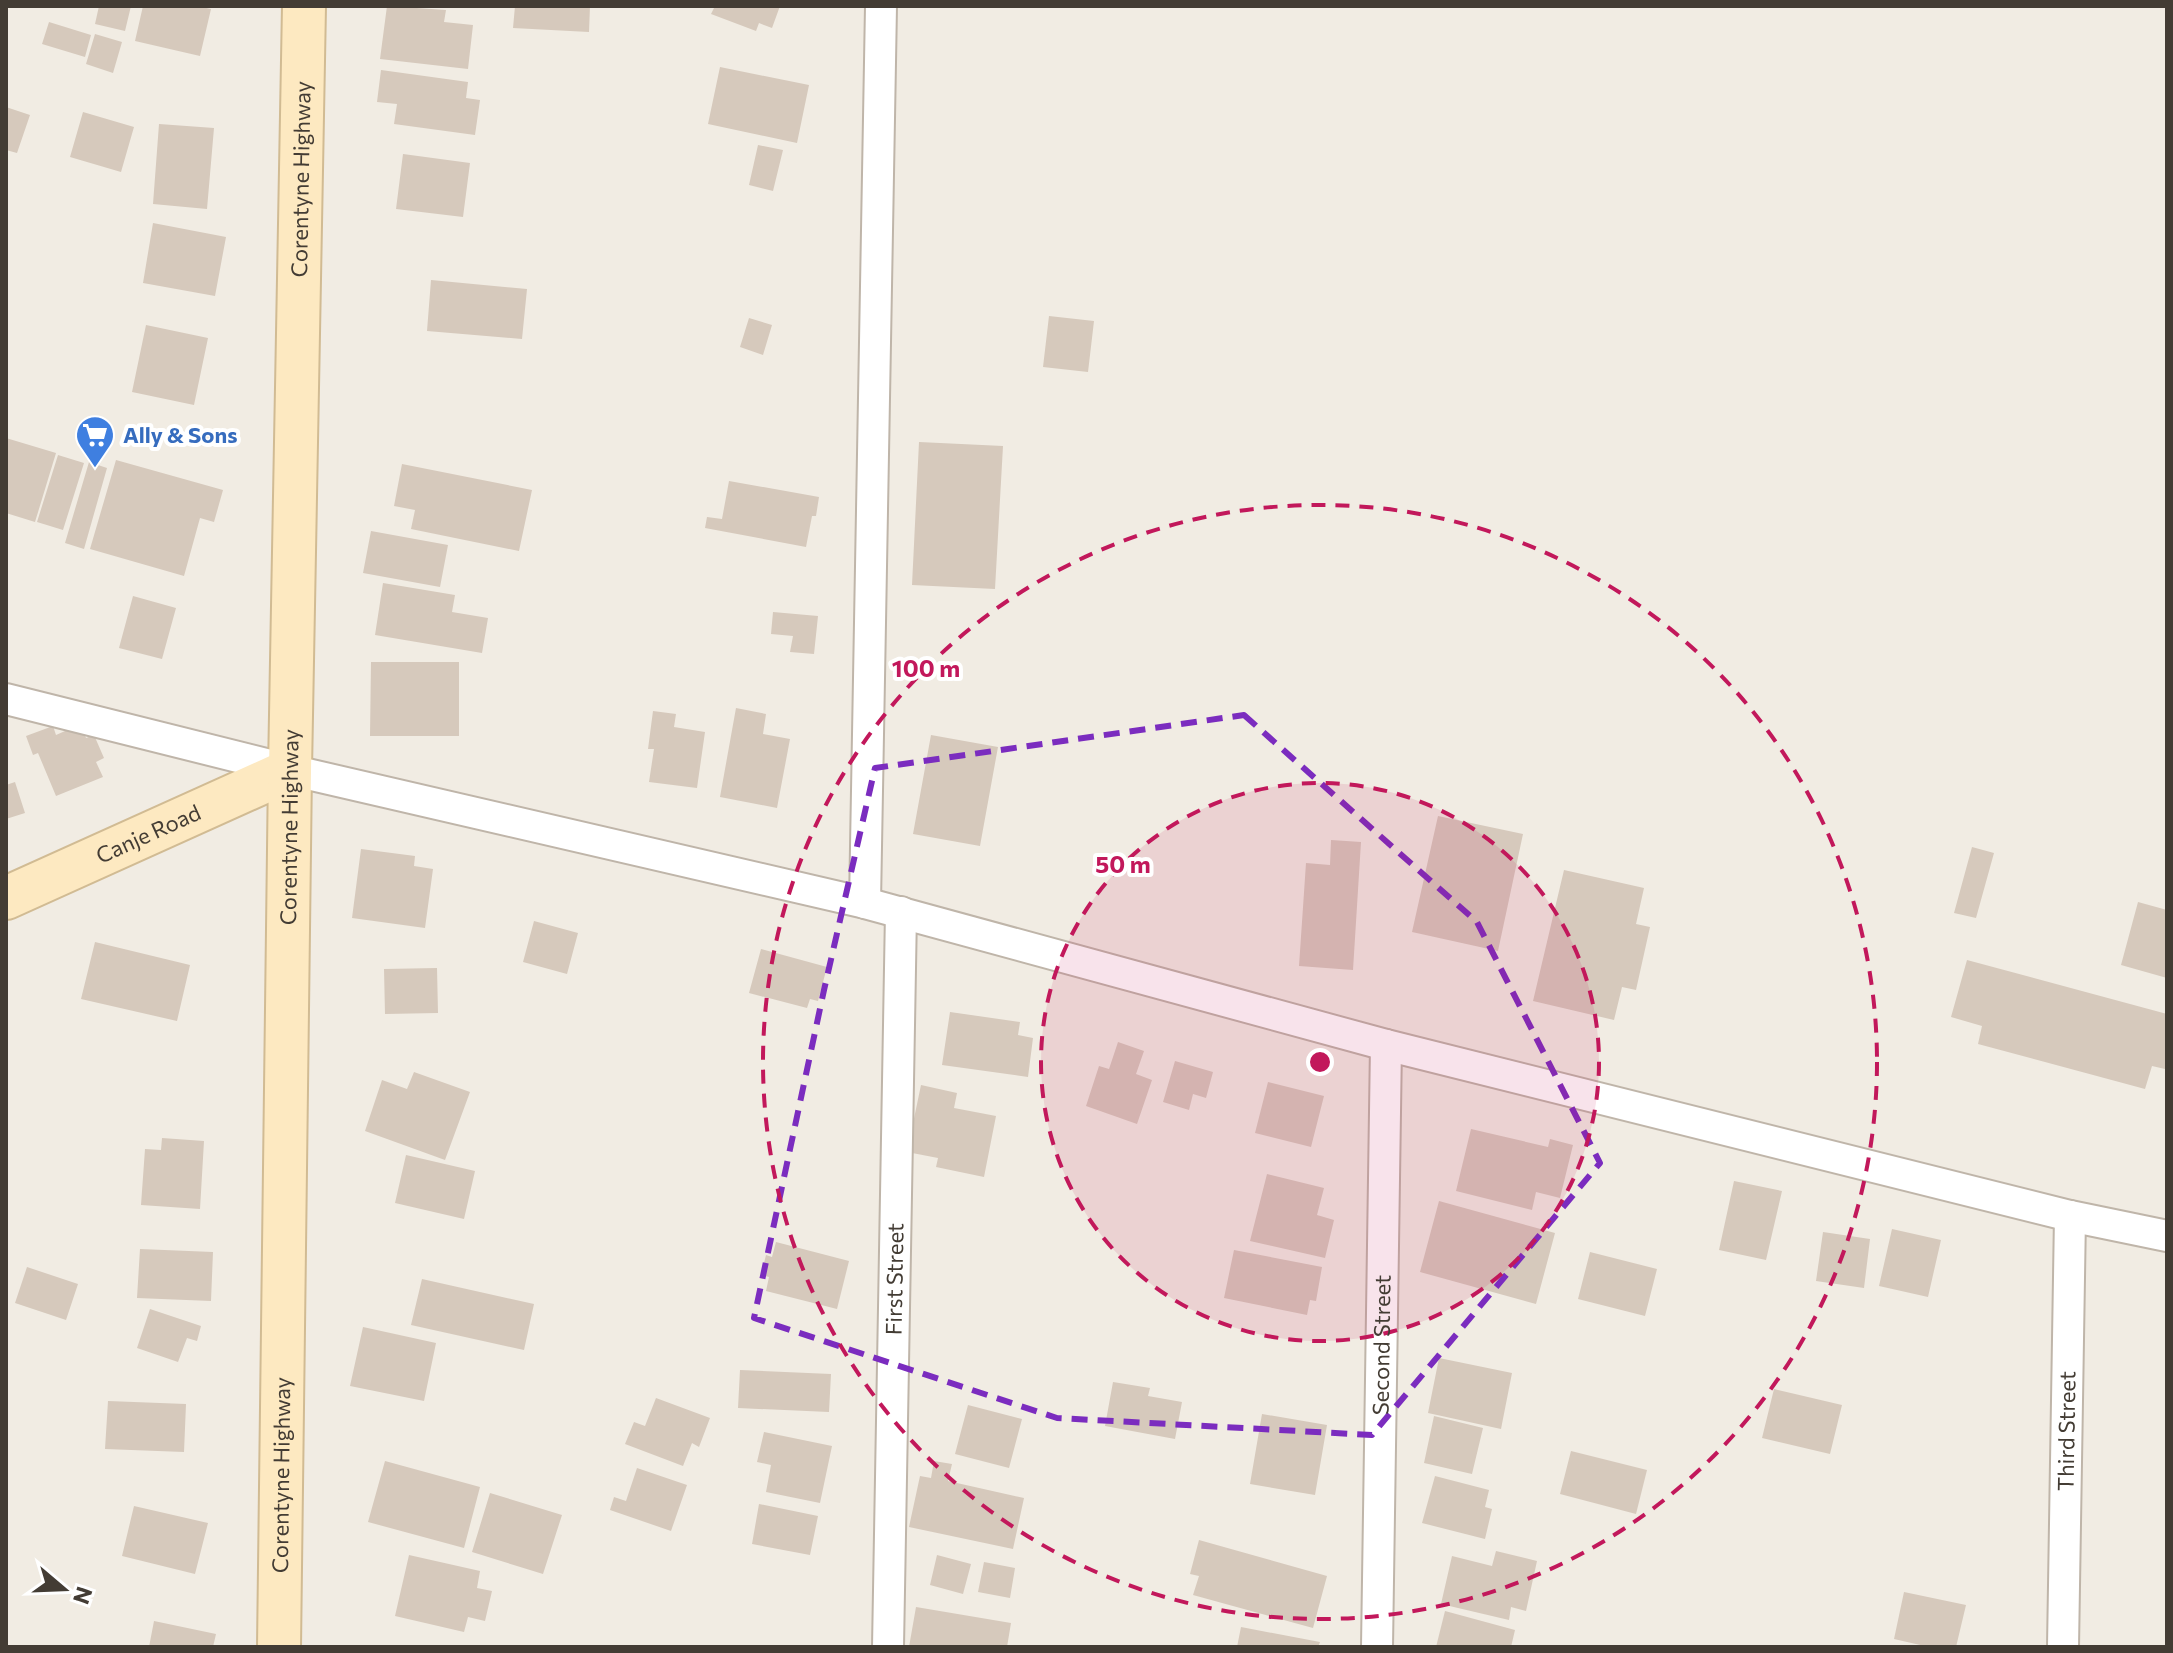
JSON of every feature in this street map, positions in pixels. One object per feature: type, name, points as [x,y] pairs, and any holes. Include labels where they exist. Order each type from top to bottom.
[{"type":"main road","name":"Corentyne Highway","points":[[279,1647],[304,6]]},
{"type":"main road","name":"Canje Road","points":[[6,898],[290,770]]},
{"type":"street","points":[[865,903],[881,6]]},
{"type":"street","points":[[6,699],[290,770],[865,903],[1386,1045],[2070,1216],[2167,1236]]},
{"type":"street","name":"First Street","points":[[888,1647],[901,912]]},
{"type":"street","name":"Second Street","points":[[1377,1647],[1386,1045]]},
{"type":"street","name":"Third Street","points":[[2063,1647],[2070,1216]]},
{"type":"highlighted area","points":[[1244,715],[1477,922],[1600,1163],[1372,1435],[1057,1418],[754,1318],[875,768]]},
{"type":"building","points":[[99,6],[131,6],[125,31],[95,24]]},
{"type":"building","points":[[143,6],[211,9],[200,56],[135,41]]},
{"type":"building","points":[[387,6],[446,10],[444,22],[473,25],[468,69],[380,59]]},
{"type":"building","points":[[515,6],[590,6],[589,32],[513,28]]},
{"type":"building","points":[[715,6],[780,6],[772,28],[759,23],[756,31],[711,14]]},
{"type":"building","points":[[49,22],[91,35],[85,57],[42,44]]},
{"type":"building","points":[[95,34],[122,42],[113,73],[86,64]]},
{"type":"building","points":[[720,67],[809,85],[797,143],[708,124]]},
{"type":"building","points":[[381,70],[468,82],[466,98],[480,100],[475,135],[394,124],[397,104],[377,102]]},
{"type":"building","points":[[6,107],[30,115],[17,153],[6,150]]},
{"type":"building","points":[[83,112],[134,127],[121,172],[70,157]]},
{"type":"building","points":[[159,124],[214,128],[207,209],[153,204]]},
{"type":"building","points":[[758,145],[783,150],[773,191],[749,185]]},
{"type":"building","points":[[403,154],[470,163],[463,217],[396,209]]},
{"type":"building","points":[[153,223],[226,237],[215,296],[143,283]]},
{"type":"building","points":[[431,280],[527,289],[522,339],[427,331]]},
{"type":"building","points":[[1049,316],[1094,321],[1088,372],[1043,367]]},
{"type":"building","points":[[749,318],[772,325],[763,355],[740,347]]},
{"type":"building","points":[[146,325],[208,338],[194,405],[132,392]]},
{"type":"building","points":[[6,438],[56,453],[35,522],[6,513]]},
{"type":"building","points":[[919,442],[1003,446],[995,589],[912,585]]},
{"type":"building","points":[[58,455],[84,463],[63,530],[37,522]]},
{"type":"building","points":[[116,460],[223,490],[214,522],[200,518],[184,576],[90,549]]},
{"type":"building","points":[[89,462],[107,468],[84,549],[65,543]]},
{"type":"building","points":[[402,464],[532,490],[519,551],[411,529],[415,510],[394,506]]},
{"type":"building","points":[[729,481],[819,497],[806,547],[705,528],[707,517],[722,519]]},
{"type":"building","points":[[371,531],[448,545],[440,587],[363,573]]},
{"type":"building","points":[[383,583],[455,595],[452,612],[488,618],[482,653],[375,635]]},
{"type":"building","points":[[133,596],[176,608],[162,659],[119,648]]},
{"type":"building","points":[[773,612],[818,616],[814,654],[790,652],[793,636],[771,634]]},
{"type":"building","points":[[371,662],[459,662],[459,736],[370,736]]},
{"type":"building","points":[[736,708],[766,714],[763,734],[790,739],[777,808],[720,797]]},
{"type":"building","points":[[653,711],[676,714],[674,727],[705,732],[697,788],[649,782],[654,749],[648,749]]},
{"type":"building","points":[[81,724],[86,738],[94,735],[104,758],[96,762],[103,777],[56,796],[38,753],[33,755],[26,736],[53,726],[56,735]]},
{"type":"building","points":[[931,735],[998,747],[980,846],[913,834]]},
{"type":"building","points":[[15,782],[25,813],[6,819],[6,785]]},
{"type":"building","points":[[1438,816],[1523,834],[1498,951],[1412,932]]},
{"type":"building","points":[[1331,840],[1361,842],[1353,970],[1299,966],[1306,863],[1330,865]]},
{"type":"building","points":[[1972,847],[1994,853],[1976,918],[1954,913]]},
{"type":"building","points":[[361,849],[415,856],[414,866],[433,869],[425,928],[352,918]]},
{"type":"building","points":[[1564,870],[1644,888],[1636,924],[1650,927],[1636,990],[1622,987],[1614,1020],[1533,1001]]},
{"type":"building","points":[[2138,902],[2167,910],[2167,978],[2121,965]]},
{"type":"building","points":[[534,921],[578,933],[567,974],[523,962]]},
{"type":"building","points":[[95,942],[190,965],[177,1021],[81,999]]},
{"type":"building","points":[[761,949],[827,967],[818,1001],[810,999],[807,1008],[749,993]]},
{"type":"building","points":[[1967,960],[2167,1014],[2165,1069],[2152,1066],[2145,1089],[1978,1044],[1982,1026],[1951,1017]]},
{"type":"building","points":[[437,968],[438,1013],[385,1014],[384,969]]},
{"type":"building","points":[[950,1012],[1020,1022],[1018,1035],[1033,1038],[1028,1077],[942,1065]]},
{"type":"building","points":[[1118,1042],[1144,1051],[1136,1074],[1152,1080],[1137,1124],[1086,1106],[1099,1066],[1109,1069]]},
{"type":"building","points":[[1175,1061],[1213,1072],[1206,1098],[1193,1094],[1189,1110],[1163,1102]]},
{"type":"building","points":[[414,1072],[470,1092],[445,1160],[365,1131],[382,1080],[407,1089]]},
{"type":"building","points":[[1268,1082],[1324,1096],[1311,1147],[1255,1133]]},
{"type":"building","points":[[921,1085],[957,1093],[954,1108],[996,1116],[984,1177],[936,1167],[938,1158],[907,1152]]},
{"type":"building","points":[[1471,1129],[1548,1147],[1550,1139],[1573,1145],[1560,1198],[1536,1192],[1532,1210],[1456,1191]]},
{"type":"building","points":[[162,1138],[204,1141],[200,1209],[141,1205],[145,1149],[161,1150]]},
{"type":"building","points":[[406,1155],[475,1171],[464,1219],[395,1203]]},
{"type":"building","points":[[1267,1174],[1324,1188],[1317,1215],[1334,1220],[1325,1258],[1250,1241]]},
{"type":"building","points":[[1734,1181],[1782,1191],[1766,1260],[1719,1250]]},
{"type":"building","points":[[1439,1201],[1555,1233],[1536,1304],[1420,1272]]},
{"type":"building","points":[[1892,1229],[1941,1240],[1928,1297],[1879,1286]]},
{"type":"building","points":[[1823,1232],[1870,1239],[1864,1288],[1816,1281]]},
{"type":"building","points":[[776,1242],[849,1261],[837,1309],[766,1291],[769,1277],[761,1275],[766,1255],[772,1257]]},
{"type":"building","points":[[140,1249],[213,1252],[211,1301],[137,1298]]},
{"type":"building","points":[[1234,1250],[1322,1267],[1316,1301],[1310,1300],[1307,1315],[1224,1298]]},
{"type":"building","points":[[1590,1252],[1657,1269],[1645,1316],[1578,1299]]},
{"type":"building","points":[[27,1267],[78,1284],[66,1320],[15,1303]]},
{"type":"building","points":[[422,1279],[534,1304],[524,1350],[411,1325]]},
{"type":"building","points":[[150,1309],[201,1326],[197,1341],[187,1338],[178,1362],[137,1348]]},
{"type":"building","points":[[363,1327],[436,1343],[424,1401],[350,1386]]},
{"type":"building","points":[[1439,1358],[1512,1373],[1501,1429],[1428,1413]]},
{"type":"building","points":[[740,1370],[831,1374],[829,1412],[738,1408]]},
{"type":"building","points":[[1113,1382],[1150,1388],[1148,1396],[1182,1402],[1175,1439],[1105,1426]]},
{"type":"building","points":[[1774,1389],[1842,1405],[1830,1454],[1762,1438]]},
{"type":"building","points":[[656,1398],[710,1418],[699,1447],[692,1443],[683,1466],[625,1444],[634,1422],[645,1426]]},
{"type":"building","points":[[108,1401],[186,1404],[184,1452],[105,1449]]},
{"type":"building","points":[[968,1405],[1022,1419],[1009,1468],[955,1454]]},
{"type":"building","points":[[1262,1414],[1327,1425],[1315,1495],[1250,1484]]},
{"type":"building","points":[[1434,1416],[1483,1428],[1472,1474],[1424,1463]]},
{"type":"building","points":[[764,1432],[832,1446],[820,1503],[766,1492],[771,1465],[757,1462]]},
{"type":"building","points":[[1571,1451],[1647,1470],[1636,1514],[1560,1494]]},
{"type":"building","points":[[385,1461],[480,1487],[464,1548],[368,1522]]},
{"type":"building","points":[[934,1461],[952,1464],[948,1481],[1024,1498],[1013,1549],[909,1527],[920,1476],[931,1478]]},
{"type":"building","points":[[637,1468],[687,1485],[671,1531],[610,1510],[614,1497],[626,1501]]},
{"type":"building","points":[[1435,1476],[1489,1490],[1485,1507],[1492,1509],[1485,1539],[1422,1523]]},
{"type":"building","points":[[490,1493],[562,1515],[543,1574],[472,1552]]},
{"type":"building","points":[[759,1504],[818,1516],[810,1555],[752,1544]]},
{"type":"building","points":[[134,1506],[208,1523],[195,1574],[122,1556]]},
{"type":"building","points":[[1199,1540],[1327,1576],[1313,1628],[1193,1595],[1199,1576],[1190,1574]]},
{"type":"building","points":[[1496,1551],[1537,1561],[1526,1611],[1511,1607],[1509,1620],[1441,1604],[1452,1556],[1492,1566]]},
{"type":"building","points":[[409,1555],[480,1571],[477,1588],[492,1591],[485,1621],[468,1617],[464,1632],[395,1616]]},
{"type":"building","points":[[937,1555],[971,1564],[963,1594],[930,1585]]},
{"type":"building","points":[[984,1562],[1015,1568],[1010,1598],[978,1592]]},
{"type":"building","points":[[1904,1592],[1966,1605],[1956,1647],[1929,1647],[1894,1639]]},
{"type":"building","points":[[916,1607],[1011,1623],[1007,1647],[909,1647]]},
{"type":"building","points":[[1445,1611],[1515,1630],[1511,1647],[1436,1647]]},
{"type":"building","points":[[154,1621],[216,1634],[213,1647],[149,1647]]},
{"type":"building","points":[[1241,1627],[1320,1642],[1318,1647],[1237,1647]]},
{"type":"place","name":"Ally & Sons","points":[[95,469]]}]
